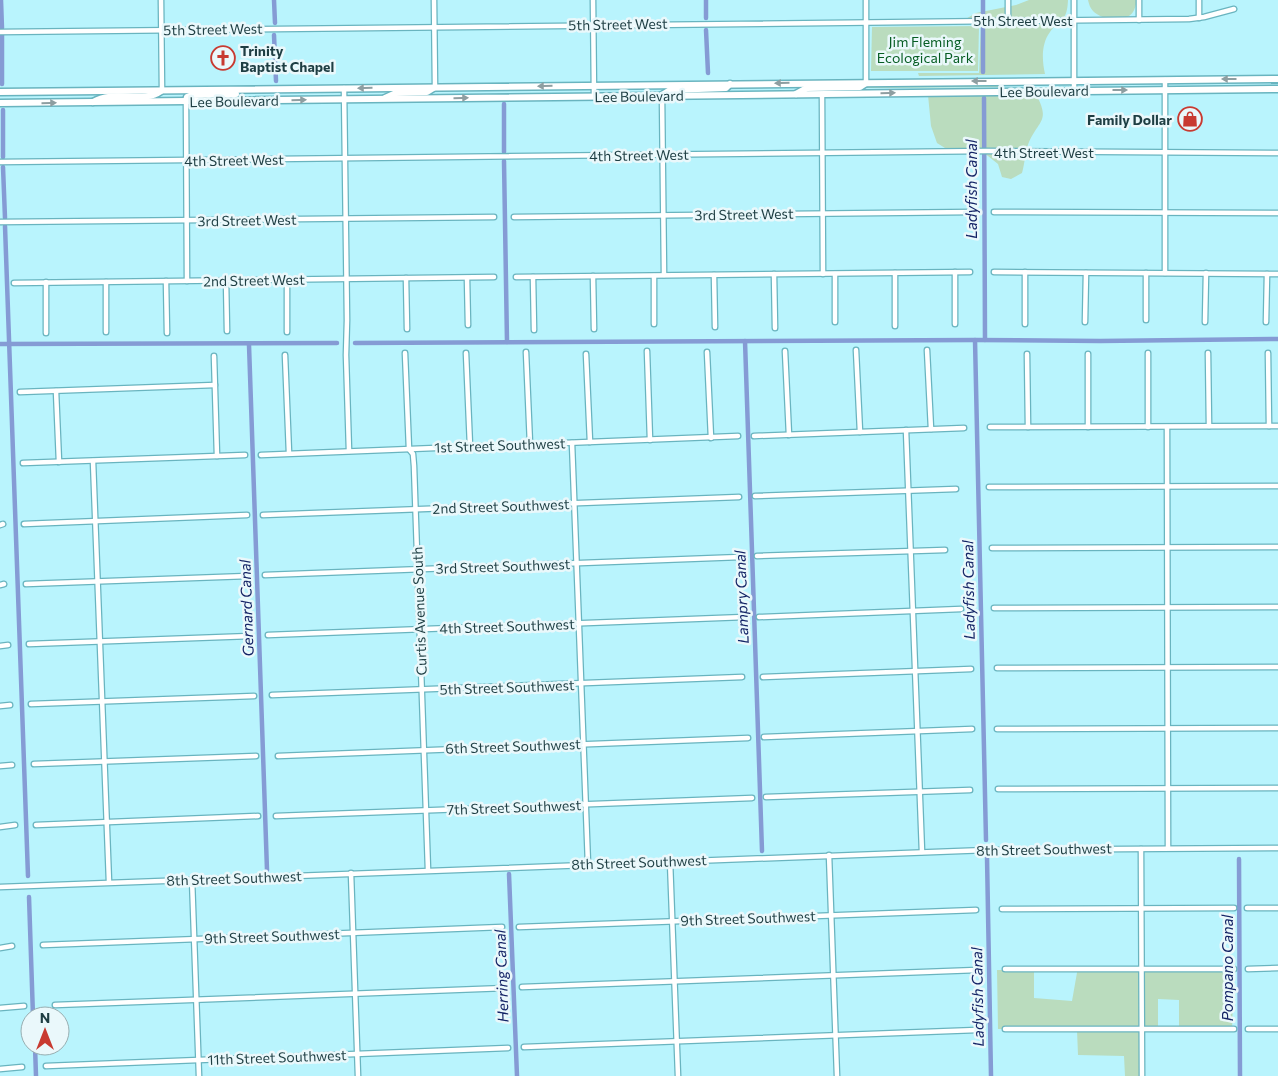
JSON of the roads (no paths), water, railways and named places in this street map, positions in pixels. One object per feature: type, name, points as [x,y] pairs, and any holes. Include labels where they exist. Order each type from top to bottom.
[{"type":"main road","name":"Lee Boulevard","points":[[0,92],[1278,79]]},
{"type":"main road","points":[[795,94],[807,88],[860,87],[866,82]]},
{"type":"main road","points":[[662,96],[670,90],[726,88],[730,84]]},
{"type":"main road","points":[[384,99],[396,93],[427,92],[435,87]]},
{"type":"main road","points":[[186,101],[187,97],[192,95],[246,94],[253,89]]},
{"type":"main road","name":"Lee Boulevard","points":[[0,103],[1278,89]]},
{"type":"main road","points":[[92,102],[101,97],[152,96],[162,90]]},
{"type":"street","points":[[161,0],[162,90]]},
{"type":"street","points":[[434,0],[435,87]]},
{"type":"street","points":[[592,0],[594,96]]},
{"type":"street","points":[[866,0],[866,82]]},
{"type":"street","points":[[1008,0],[1008,20]]},
{"type":"street","points":[[1074,0],[1074,90]]},
{"type":"street","points":[[1139,0],[1139,20]]},
{"type":"street","points":[[1198,18],[1199,0]]},
{"type":"street","name":"5th Street West","points":[[0,32],[866,21],[1139,20],[1198,18],[1234,9]]},
{"type":"street","points":[[1165,80],[1165,273]]},
{"type":"street","points":[[344,88],[346,350],[349,451]]},
{"type":"street","points":[[822,94],[823,274]]},
{"type":"street","points":[[662,96],[664,276]]},
{"type":"street","points":[[186,101],[187,281]]},
{"type":"street","name":"4th Street West","points":[[0,162],[987,151],[1278,153]]},
{"type":"street","name":"3rd Street West","points":[[514,217],[973,212]]},
{"type":"street","points":[[994,212],[1278,213]]},
{"type":"street","name":"3rd Street West","points":[[0,222],[494,217]]},
{"type":"street","points":[[955,272],[955,324]]},
{"type":"street","points":[[516,277],[970,272]]},
{"type":"street","points":[[994,272],[1278,274]]},
{"type":"street","points":[[1025,272],[1025,324]]},
{"type":"street","points":[[894,273],[895,326]]},
{"type":"street","points":[[1085,322],[1086,273]]},
{"type":"street","points":[[1146,273],[1146,320]]},
{"type":"street","points":[[1205,322],[1206,273]]},
{"type":"street","points":[[774,274],[775,328]]},
{"type":"street","points":[[834,274],[835,322]]},
{"type":"street","points":[[1266,274],[1266,322]]},
{"type":"street","points":[[714,275],[714,326]]},
{"type":"street","points":[[593,276],[594,329]]},
{"type":"street","points":[[654,276],[654,324]]},
{"type":"street","name":"2nd Street West","points":[[14,283],[494,277]]},
{"type":"street","points":[[533,277],[534,330]]},
{"type":"street","points":[[406,278],[407,329]]},
{"type":"street","points":[[467,278],[468,325]]},
{"type":"street","points":[[226,280],[227,331]]},
{"type":"street","points":[[287,280],[287,332]]},
{"type":"street","points":[[166,281],[167,333]]},
{"type":"street","points":[[46,282],[46,333]]},
{"type":"street","points":[[106,282],[106,332]]},
{"type":"street","points":[[856,350],[860,432]]},
{"type":"street","points":[[927,350],[931,429]]},
{"type":"street","points":[[647,351],[650,440]]},
{"type":"street","points":[[785,351],[788,435]]},
{"type":"street","points":[[526,352],[530,444]]},
{"type":"street","points":[[707,352],[711,438]]},
{"type":"street","name":"Curtis Avenue South","points":[[406,353],[409,449],[413,454],[418,569],[428,870]]},
{"type":"street","points":[[466,353],[470,446]]},
{"type":"street","points":[[1148,353],[1148,427]]},
{"type":"street","points":[[1208,353],[1208,426]]},
{"type":"street","points":[[1268,353],[1269,426]]},
{"type":"street","points":[[586,354],[590,442]]},
{"type":"street","points":[[1028,354],[1028,427]]},
{"type":"street","points":[[1088,354],[1088,427]]},
{"type":"street","points":[[285,355],[289,453]]},
{"type":"street","points":[[214,356],[218,456]]},
{"type":"street","points":[[20,392],[215,385]]},
{"type":"street","points":[[56,391],[59,462]]},
{"type":"street","points":[[990,427],[1278,426]]},
{"type":"street","points":[[1167,427],[1168,848]]},
{"type":"street","points":[[754,436],[964,428]]},
{"type":"street","points":[[906,430],[922,852]]},
{"type":"street","name":"1st Street Southwest","points":[[261,455],[738,436]]},
{"type":"street","points":[[572,443],[588,864]]},
{"type":"street","points":[[24,463],[245,455]]},
{"type":"street","points":[[93,461],[109,882]]},
{"type":"street","points":[[989,487],[1278,486]]},
{"type":"street","points":[[755,496],[956,489]]},
{"type":"street","name":"2nd Street Southwest","points":[[263,515],[739,497]]},
{"type":"street","points":[[24,524],[247,515]]},
{"type":"street","points":[[992,548],[1278,547]]},
{"type":"street","points":[[757,556],[945,550]]},
{"type":"street","name":"3rd Street Southwest","points":[[265,575],[741,557]]},
{"type":"street","points":[[26,584],[248,576]]},
{"type":"street","points":[[994,608],[1278,607]]},
{"type":"street","points":[[759,617],[961,609]]},
{"type":"street","name":"4th Street Southwest","points":[[268,635],[745,617]]},
{"type":"street","points":[[30,644],[251,636]]},
{"type":"street","points":[[0,646],[8,645]]},
{"type":"street","points":[[997,668],[1278,667]]},
{"type":"street","points":[[763,677],[970,669]]},
{"type":"street","name":"5th Street Southwest","points":[[272,695],[742,677]]},
{"type":"street","points":[[32,704],[254,696]]},
{"type":"street","points":[[0,706],[10,705]]},
{"type":"street","points":[[997,728],[1278,728]]},
{"type":"street","points":[[764,737],[972,729]]},
{"type":"street","name":"6th Street Southwest","points":[[278,756],[748,738]]},
{"type":"street","points":[[34,764],[256,756]]},
{"type":"street","points":[[0,766],[12,765]]},
{"type":"street","points":[[998,788],[1278,788]]},
{"type":"street","points":[[766,797],[970,790]]},
{"type":"street","name":"7th Street Southwest","points":[[276,816],[752,798]]},
{"type":"street","points":[[36,825],[258,816]]},
{"type":"street","points":[[0,827],[15,825]]},
{"type":"street","name":"8th Street Southwest","points":[[0,887],[1002,849],[1278,848]]},
{"type":"street","points":[[1142,849],[1142,1076]]},
{"type":"street","points":[[828,855],[837,1076]]},
{"type":"street","points":[[670,861],[678,1076]]},
{"type":"street","points":[[351,873],[358,1076]]},
{"type":"street","points":[[192,879],[199,1076]]},
{"type":"street","points":[[1002,909],[1234,908]]},
{"type":"street","points":[[1247,908],[1278,908]]},
{"type":"street","name":"9th Street Southwest","points":[[519,927],[976,910]]},
{"type":"street","name":"9th Street Southwest","points":[[43,945],[502,928]]},
{"type":"street","points":[[0,948],[12,946]]},
{"type":"street","points":[[1248,969],[1278,968]]},
{"type":"street","points":[[1005,969],[1234,969]]},
{"type":"street","points":[[522,987],[977,970]]},
{"type":"street","points":[[55,1005],[506,988]]},
{"type":"street","points":[[0,1008],[20,1006]]},
{"type":"street","points":[[1005,1029],[1234,1029]]},
{"type":"street","points":[[1248,1029],[1278,1029]]},
{"type":"street","points":[[524,1047],[977,1030]]},
{"type":"street","name":"11th Street Southwest","points":[[46,1066],[508,1048]]},
{"type":"street","points":[[0,1069],[22,1067]]},
{"type":"waterway","points":[[1,0],[2,28]]},
{"type":"waterway","points":[[274,0],[275,23]]},
{"type":"waterway","points":[[706,0],[706,18]]},
{"type":"waterway","name":"Ladyfish Canal","points":[[983,0],[983,14]]},
{"type":"waterway","name":"Ladyfish Canal","points":[[983,26],[983,72]]},
{"type":"waterway","points":[[706,30],[708,73]]},
{"type":"waterway","points":[[2,35],[2,84]]},
{"type":"waterway","points":[[274,35],[276,81]]},
{"type":"waterway","name":"Ladyfish Canal","points":[[984,98],[985,340]]},
{"type":"waterway","points":[[504,104],[504,152]]},
{"type":"waterway","points":[[3,110],[3,157]]},
{"type":"waterway","points":[[504,161],[507,342]]},
{"type":"waterway","points":[[3,167],[5,218]]},
{"type":"waterway","points":[[5,226],[28,876]]},
{"type":"waterway","points":[[355,343],[1278,339]]},
{"type":"waterway","name":"Ladyfish Canal","points":[[975,340],[986,840]]},
{"type":"waterway","name":"Lampry Canal","points":[[745,341],[762,851]]},
{"type":"waterway","points":[[0,344],[337,343]]},
{"type":"waterway","name":"Gernard Canal","points":[[249,345],[267,870]]},
{"type":"waterway","name":"Ladyfish Canal","points":[[987,857],[991,1076]]},
{"type":"waterway","name":"Pompano Canal","points":[[1239,859],[1240,1076]]},
{"type":"waterway","name":"Herring Canal","points":[[509,874],[517,1076]]},
{"type":"waterway","points":[[29,897],[33,1006]]},
{"type":"waterway","points":[[35,1056],[36,1076]]},
{"type":"place","name":"Trinity Baptist Chapel","points":[[223,58]]},
{"type":"place","name":"Family Dollar","points":[[1190,119]]},
{"type":"park label","name":"Jim Fleming Ecological Park","points":[[925,49]]}]
